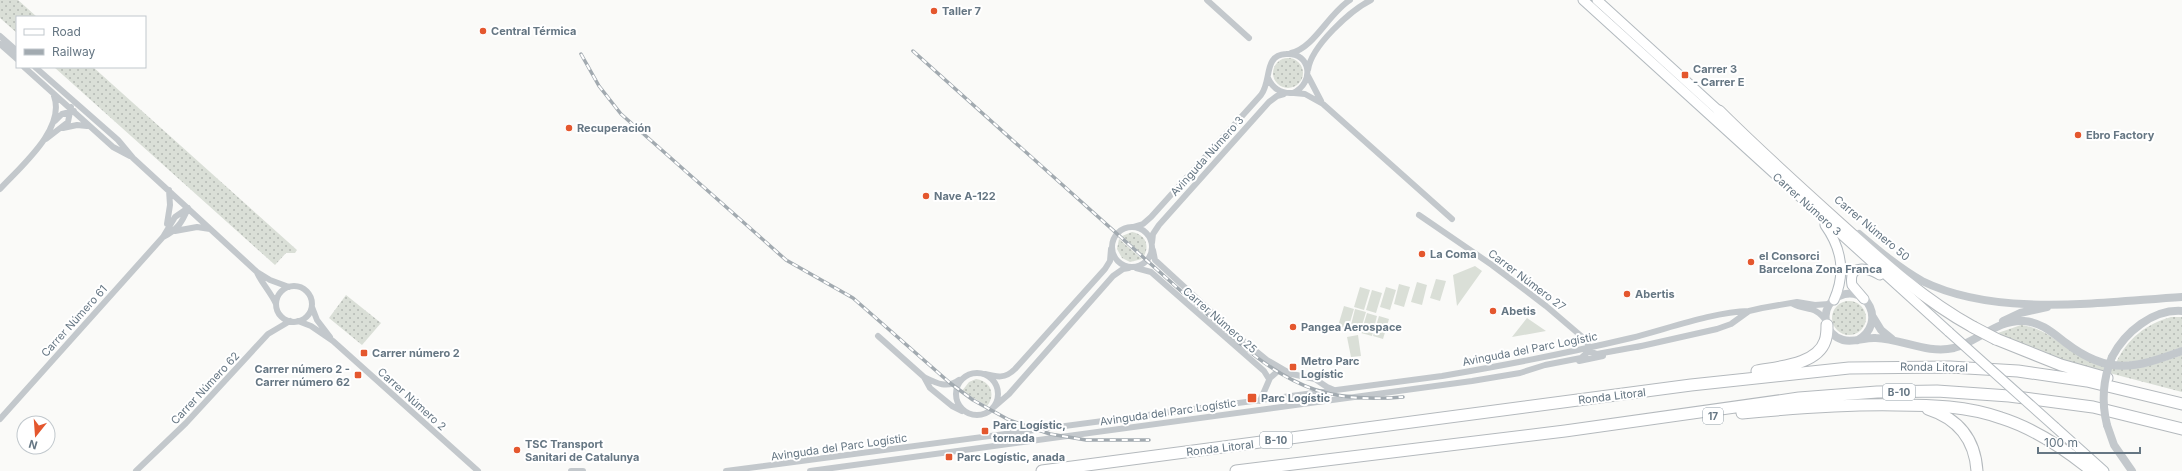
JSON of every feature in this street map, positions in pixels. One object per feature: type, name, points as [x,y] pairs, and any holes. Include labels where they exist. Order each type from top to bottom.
[{"type":"highway","points":[[1719,110],[1765,158],[1896,275],[1929,300],[1974,327],[2061,365],[2172,396],[2182,403]]},
{"type":"highway","points":[[1691,386],[1786,365],[1809,358],[1822,347],[1825,341],[1827,323]]},
{"type":"highway","name":"Ronda Litoral","points":[[1042,471],[1691,386],[1848,368],[1950,366],[2018,371],[2087,381],[2182,403]]},
{"type":"highway","name":"B-10","points":[[1236,471],[1806,398],[1852,394],[1937,391],[2009,396],[2072,404],[2124,414],[2182,429]]},
{"type":"highway","points":[[1896,405],[1929,409],[1950,420],[1962,430],[1973,446],[1977,471]]},
{"type":"highway","name":"B-10","points":[[1811,406],[1896,405],[1963,409],[2003,418],[2042,438],[2092,471]]},
{"type":"highway","name":"17","points":[[1614,423],[1640,424],[1811,406]]},
{"type":"main road","name":"Carrer Número 3","points":[[1583,0],[2104,471]]},
{"type":"main road","points":[[1597,0],[1719,110]]},
{"type":"main road","points":[[1815,211],[1835,240],[1840,255],[1841,278],[1832,302]]},
{"type":"main road","points":[[1864,299],[1852,285],[1852,277],[1858,269],[1869,269],[1896,284]]},
{"type":"street","points":[[1207,0],[1249,38]]},
{"type":"street","points":[[1324,104],[1305,94],[1290,93],[1275,89],[1268,78],[1269,66],[1272,61],[1282,54],[1302,48],[1335,12],[1350,0]]},
{"type":"street","points":[[1290,93],[1303,87],[1308,75],[1309,61],[1313,54],[1349,14],[1371,0]]},
{"type":"street","points":[[0,36],[16,50]]},
{"type":"street","points":[[0,44],[16,58]]},
{"type":"street","points":[[1288,53],[1300,57],[1307,67],[1308,75],[1314,91],[1324,104],[1452,219]]},
{"type":"street","points":[[25,68],[71,111],[113,147],[133,158]]},
{"type":"street","points":[[36,68],[118,140],[133,158],[257,272],[270,280],[289,287],[298,286],[306,290],[311,297],[312,307],[307,316],[298,321],[290,321],[280,315],[277,304],[267,286],[258,277],[257,272]]},
{"type":"street","name":"Avinguda Número 3","points":[[1133,227],[1147,222],[1261,95],[1266,88],[1268,78]]},
{"type":"street","points":[[44,140],[68,122],[71,111],[69,104],[61,96],[53,83]]},
{"type":"street","name":"Avinguda Número 3","points":[[1152,246],[1153,234],[1158,227],[1273,98],[1290,93]]},
{"type":"street","points":[[53,94],[57,106],[53,125]]},
{"type":"street","name":"Carrer Número 50","points":[[1719,110],[1885,256],[1913,275],[1947,291],[1990,302],[2022,304],[2079,303],[2182,297]]},
{"type":"street","points":[[0,189],[44,140],[53,125],[64,113],[71,111],[79,113],[100,131],[118,140]]},
{"type":"street","points":[[58,130],[76,125],[89,126]]},
{"type":"street","name":"Carrer Número 61","points":[[163,237],[170,213],[168,190]]},
{"type":"street","points":[[174,232],[181,224],[188,208]]},
{"type":"street","name":"Carrer Número 61","points":[[0,419],[163,237],[175,217],[188,208]]},
{"type":"street","name":"Carrer Número 27","points":[[1418,215],[1492,265],[1546,306],[1587,341],[1589,349]]},
{"type":"street","name":"Carrer Número 61","points":[[163,237],[174,232],[197,227],[210,228]]},
{"type":"street","points":[[878,336],[924,377],[930,388],[948,403],[967,413],[979,416],[994,408],[1008,394],[1113,276],[1123,269],[1132,268],[1147,261],[1152,246],[1146,232],[1133,227],[1126,227],[1115,236],[1110,261],[1105,269],[1012,372],[1001,377],[973,373],[946,385],[924,377]]},
{"type":"street","name":"Carrer Número 25","points":[[1152,246],[1154,257],[1162,266],[1240,338],[1267,360],[1286,371]]},
{"type":"street","points":[[1112,249],[1118,262],[1132,268]]},
{"type":"street","name":"Carrer Número 25","points":[[1132,268],[1144,269],[1154,274],[1264,371],[1269,379]]},
{"type":"street","points":[[277,304],[280,294],[289,287]]},
{"type":"street","points":[[1899,342],[1881,330],[1873,317],[1869,304],[1858,296],[1846,294],[1832,302],[1826,310],[1827,323],[1836,337],[1843,340],[1877,338],[1924,348],[1944,349],[1992,335],[2018,321],[2034,323],[2049,330],[2085,356],[2116,366],[2140,365],[2182,351]]},
{"type":"street","name":"Avinguda del Parc Logístic","points":[[726,471],[1260,401],[1517,364],[1589,349],[1726,314],[1801,302],[1815,305],[1832,302]]},
{"type":"street","points":[[1992,335],[2005,320],[2027,311],[2079,303]]},
{"type":"street","name":"Avinguda del Parc Logístic","points":[[1793,304],[1813,309],[1823,316],[1827,323]]},
{"type":"street","name":"Carrer Número 2","points":[[312,307],[317,320],[333,342]]},
{"type":"street","name":"Avinguda del Parc Logístic","points":[[810,471],[1459,383],[1601,357],[1726,326],[1749,311]]},
{"type":"street","points":[[2132,471],[2114,445],[2107,425],[2104,409],[2104,384],[2112,357],[2126,336],[2142,323],[2165,312],[2182,311]]},
{"type":"street","name":"Avinguda del Parc Logístic","points":[[1682,336],[1723,323],[1726,314]]},
{"type":"street","points":[[1858,340],[1869,330],[1873,317]]},
{"type":"street","name":"Carrer Número 62","points":[[136,471],[186,424],[268,334],[290,321]]},
{"type":"street","name":"Carrer Número 2","points":[[298,321],[311,326],[333,342],[478,471]]},
{"type":"street","name":"Avinguda del Parc Logístic","points":[[1589,349],[1597,354],[1641,346]]},
{"type":"street","name":"Avinguda del Parc Logístic","points":[[1528,370],[1581,358],[1589,349]]},
{"type":"street","points":[[1260,401],[1269,379],[1276,371],[1286,371],[1315,379],[1326,387],[1336,390]]},
{"type":"street","points":[[985,374],[994,381],[997,387],[998,398],[994,408]]},
{"type":"street","points":[[962,378],[956,388],[956,399],[958,405],[967,413]]},
{"type":"street","points":[[571,471],[583,471]]},
{"type":"shaded area","points":[[0,0],[18,0],[36,16],[16,16],[16,32],[0,18]]},
{"type":"shaded area","points":[[1288,58],[1294,59],[1302,67],[1302,79],[1294,87],[1288,88],[1282,87],[1274,79],[1273,73],[1274,67],[1282,59]]},
{"type":"shaded area","points":[[55,68],[94,68],[297,250],[295,253],[286,253],[275,265]]},
{"type":"shaded area","points":[[1132,232],[1140,235],[1145,241],[1146,252],[1144,256],[1122,236]]},
{"type":"shaded area","points":[[1119,239],[1142,259],[1130,262],[1122,258],[1117,249]]},
{"type":"shaded area","points":[[1475,266],[1482,271],[1457,306],[1453,275]]},
{"type":"shaded area","points":[[1436,279],[1446,281],[1440,301],[1430,298]]},
{"type":"shaded area","points":[[1417,282],[1427,285],[1422,305],[1411,302]]},
{"type":"shaded area","points":[[1399,284],[1410,287],[1404,307],[1394,304]]},
{"type":"shaded area","points":[[1360,287],[1370,290],[1364,310],[1354,307]]},
{"type":"shaded area","points":[[1386,287],[1396,290],[1390,310],[1380,307]]},
{"type":"shaded area","points":[[1372,290],[1382,293],[1376,313],[1366,310]]},
{"type":"shaded area","points":[[346,295],[381,323],[362,345],[329,318]]},
{"type":"shaded area","points":[[1849,301],[1861,306],[1866,318],[1861,330],[1849,335],[1837,330],[1832,318],[1837,306]]},
{"type":"shaded area","points":[[1344,306],[1354,309],[1348,329],[1338,326]]},
{"type":"shaded area","points":[[1355,309],[1366,312],[1360,332],[1350,329]]},
{"type":"shaded area","points":[[1367,313],[1377,316],[1372,336],[1361,333]]},
{"type":"shaded area","points":[[1379,316],[1389,319],[1383,339],[1373,336]]},
{"type":"shaded area","points":[[2171,317],[2182,317],[2182,347],[2146,360],[2116,363],[2120,354],[2138,334],[2153,324]]},
{"type":"shaded area","points":[[1527,318],[1546,331],[1512,337]]},
{"type":"shaded area","points":[[2021,325],[2040,330],[2082,358],[2110,368],[2137,368],[2166,361],[2182,355],[2182,392],[2071,363],[1995,334]]},
{"type":"shaded area","points":[[1358,335],[1361,356],[1351,357],[1347,337]]},
{"type":"shaded area","points":[[976,379],[981,380],[990,389],[991,397],[987,406],[962,391],[969,382]]},
{"type":"railway","points":[[913,51],[1239,343],[1277,372],[1315,390],[1334,395],[1355,398],[1403,397]]},
{"type":"railway","points":[[581,54],[599,86],[621,114],[786,260],[853,298],[950,383],[973,400],[1009,420],[1050,434],[1086,440],[1149,440]]},
{"type":"place","name":"Taller 7","points":[[934,11]]},
{"type":"place","name":"Central Térmica","points":[[483,31]]},
{"type":"place","name":"Carrer 3 - Carrer E","points":[[1685,75]]},
{"type":"place","name":"Recuperación","points":[[569,128]]},
{"type":"place","name":"Ebro Factory","points":[[2078,135]]},
{"type":"place","name":"Nave A-122","points":[[926,196]]},
{"type":"place","name":"La Coma","points":[[1422,254]]},
{"type":"place","name":"el Consorci Barcelona Zona Franca","points":[[1751,262]]},
{"type":"place","name":"Abertis","points":[[1627,294]]},
{"type":"place","name":"Abetis","points":[[1493,311]]},
{"type":"place","name":"Pangea Aerospace","points":[[1293,327]]},
{"type":"place","name":"Carrer número 2","points":[[364,353]]},
{"type":"place","name":"Metro Parc Logístic","points":[[1293,367]]},
{"type":"place","name":"Carrer número 2 - Carrer número 62","points":[[358,375]]},
{"type":"place","name":"Parc Logístic","points":[[1252,398]]},
{"type":"place","name":"Parc Logístic, tornada","points":[[985,431]]},
{"type":"place","name":"TSC Transport Sanitari de Catalunya","points":[[517,450]]},
{"type":"place","name":"Parc Logístic, anada","points":[[949,457]]}]
